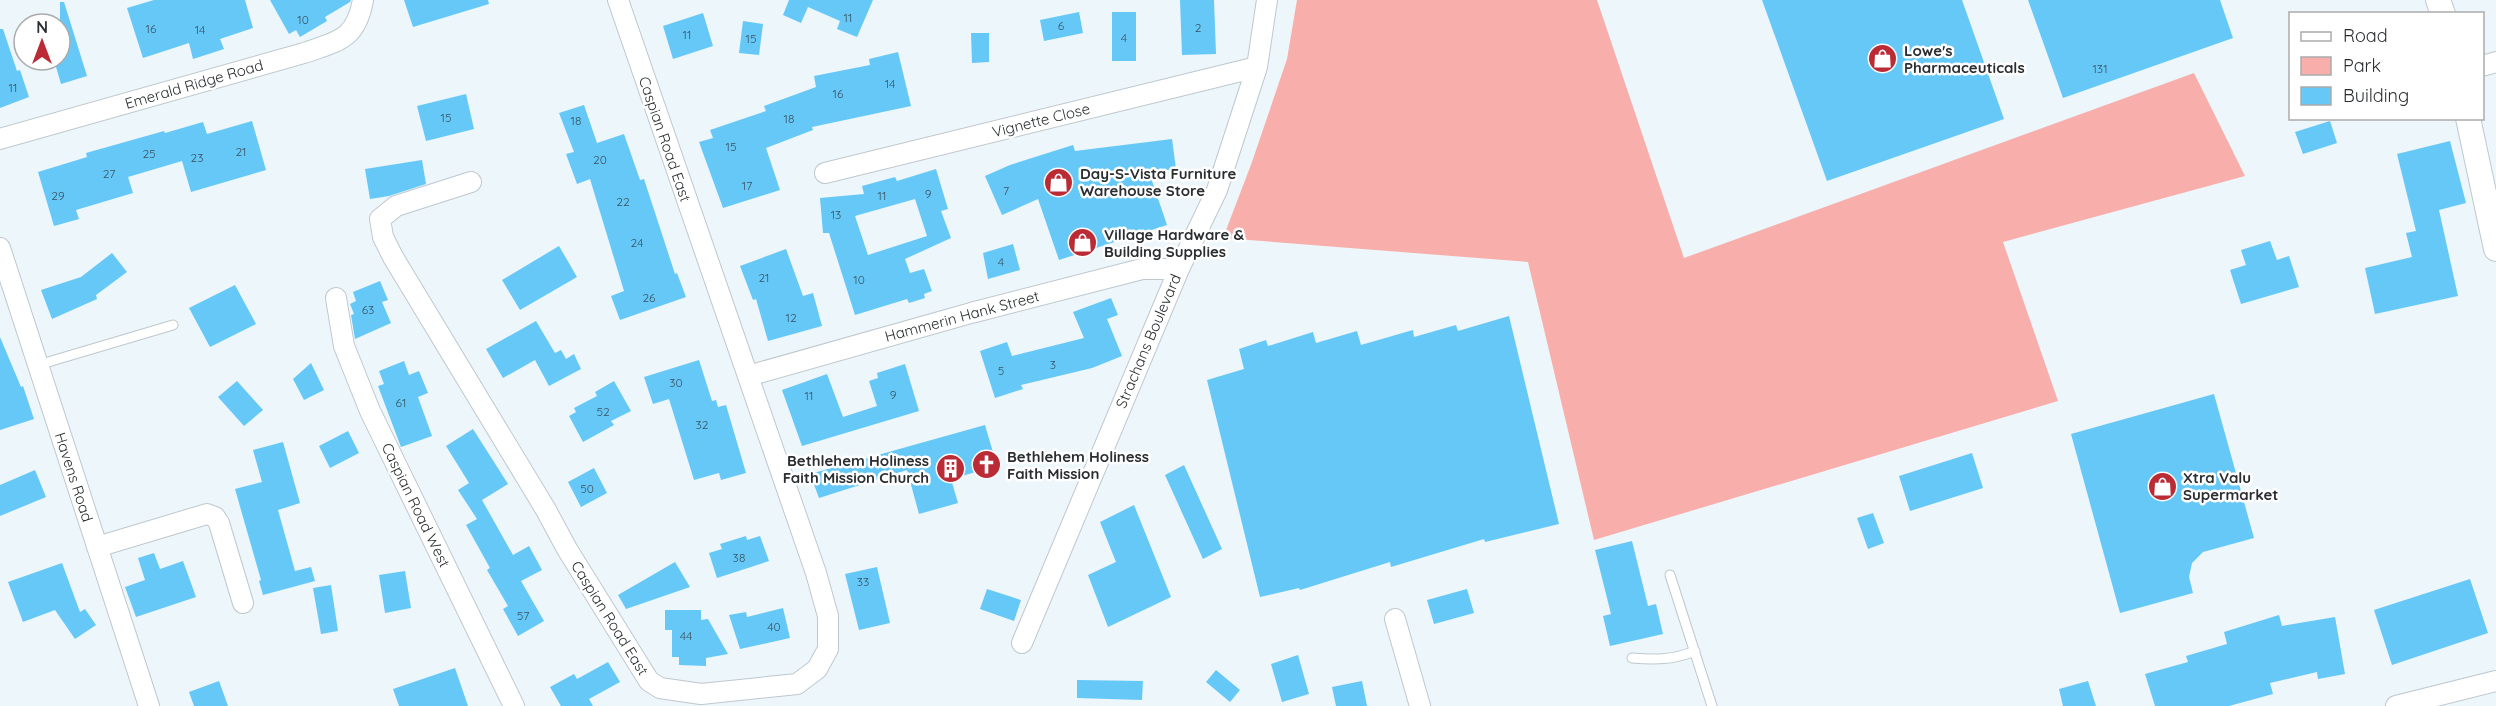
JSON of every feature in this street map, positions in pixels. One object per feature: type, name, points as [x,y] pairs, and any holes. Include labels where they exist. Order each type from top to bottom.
[{"type":"street","name":"Emerald Ridge Road","points":[[0,139],[293,56],[341,40],[355,28],[361,15],[363,0]]},
{"type":"street","name":"Caspian Road East","points":[[471,182],[396,206],[380,219],[383,237],[567,549],[649,681],[660,688],[701,694],[797,684],[817,669],[828,649],[828,616],[816,573],[618,0]]},
{"type":"street","name":"Strachans Boulevard","points":[[1022,643],[1179,268],[1216,190],[1257,68],[1267,0]]},
{"type":"street","name":"Vignette Close","points":[[825,173],[1257,68]]},
{"type":"street","points":[[2468,120],[2496,249]]},
{"type":"street","name":"Havens Road","points":[[0,248],[149,706]]},
{"type":"street","name":"Hammerin Hank Street","points":[[747,376],[971,313],[1142,269],[1179,268]]},
{"type":"street","name":"Caspian Road West","points":[[336,298],[344,346],[370,411],[514,706]]},
{"type":"street","points":[[97,547],[207,513],[215,517],[219,523],[243,603]]},
{"type":"street","points":[[1395,619],[1420,706]]},
{"type":"street","points":[[2396,706],[2496,681]]},
{"type":"lane","points":[[38,365],[173,325]]},
{"type":"lane","points":[[1670,575],[1712,706]]},
{"type":"lane","points":[[1632,658],[1667,659],[1695,651]]},
{"type":"green space","points":[[1297,0],[1597,0],[1684,258],[2194,73],[2245,176],[2003,242],[2058,401],[1594,540],[1528,262],[1223,238],[1287,59]]},
{"type":"building","points":[[154,0],[245,0],[253,28],[220,39],[224,49],[193,59],[189,43],[143,58],[127,8]]},
{"type":"building","points":[[270,0],[351,0],[325,17],[327,21],[300,37],[296,30],[289,34]]},
{"type":"building","points":[[404,0],[488,0],[489,4],[413,27]]},
{"type":"building","points":[[789,0],[873,0],[857,37],[837,29],[840,21],[808,7],[801,23],[783,15]]},
{"type":"building","points":[[1180,0],[1214,0],[1216,54],[1182,55]]},
{"type":"building","name":"Lowe's Pharmaceuticals","points":[[1762,0],[1962,0],[2004,119],[1827,181]]},
{"type":"building","name":"Lowe's Pharmaceuticals","points":[[2028,0],[2220,0],[2233,38],[2063,98]]},
{"type":"building","points":[[60,2],[64,2],[67,12],[60,12]]},
{"type":"building","points":[[1079,12],[1083,33],[1044,41],[1040,20]]},
{"type":"building","points":[[1112,12],[1136,12],[1136,61],[1112,61]]},
{"type":"building","points":[[703,13],[713,46],[673,59],[663,26]]},
{"type":"building","points":[[743,21],[763,24],[759,55],[739,53]]},
{"type":"building","points":[[72,28],[87,76],[61,84],[58,72],[72,72]]},
{"type":"building","points":[[0,29],[3,29],[12,56],[12,72],[21,72],[29,97],[0,108]]},
{"type":"building","points":[[971,33],[989,33],[989,62],[972,63]]},
{"type":"building","points":[[898,52],[911,106],[812,127],[813,130],[766,148],[780,190],[723,208],[699,142],[713,138],[710,130],[766,111],[764,106],[816,87],[814,76],[870,65],[869,59]]},
{"type":"building","points":[[466,94],[474,129],[426,141],[417,106]]},
{"type":"building","points":[[584,105],[597,143],[624,134],[640,180],[644,179],[675,274],[677,273],[686,297],[620,320],[611,296],[624,291],[590,179],[577,184],[566,154],[574,152],[559,113]]},
{"type":"building","points":[[252,121],[266,170],[191,192],[182,161],[128,177],[133,193],[76,210],[79,219],[54,226],[38,172],[87,157],[86,153],[164,131],[165,133],[203,122],[207,134]]},
{"type":"building","points":[[2330,121],[2337,143],[2303,154],[2295,132]]},
{"type":"building","points":[[1172,139],[1176,169],[1149,172],[1167,225],[1059,260],[1038,199],[1002,215],[985,176],[1010,165],[1073,145],[1075,151]]},
{"type":"building","points":[[2450,141],[2466,203],[2439,210],[2458,296],[2375,314],[2365,268],[2412,257],[2406,233],[2416,231],[2397,154]]},
{"type":"building","points":[[422,160],[426,184],[389,196],[370,199],[365,169]]},
{"type":"building","points":[[936,169],[948,209],[941,211],[951,238],[905,259],[910,273],[924,269],[932,291],[924,294],[925,298],[909,303],[907,299],[855,315],[829,233],[823,233],[820,198],[864,194],[862,186],[895,177],[897,181]],"holes":[[[915,199],[927,236],[868,255],[855,216]]]},
{"type":"building","points":[[2270,241],[2277,260],[2289,256],[2299,287],[2241,304],[2230,270],[2246,265],[2241,250]]},
{"type":"building","points":[[1013,244],[1020,270],[988,279],[983,253]]},
{"type":"building","points":[[559,246],[577,277],[520,310],[502,280]]},
{"type":"building","points":[[786,249],[803,296],[813,293],[822,326],[768,341],[756,299],[753,300],[740,266]]},
{"type":"building","points":[[112,253],[127,272],[96,295],[97,299],[52,319],[41,290],[81,277]]},
{"type":"building","points":[[380,281],[388,300],[382,302],[391,323],[355,339],[351,315],[354,314],[350,304],[356,301],[353,292]]},
{"type":"building","points":[[235,285],[256,324],[210,347],[189,308]]},
{"type":"building","points":[[1111,298],[1118,315],[1107,319],[1122,356],[1092,368],[1021,385],[1023,389],[995,398],[980,351],[1007,342],[1012,356],[1084,338],[1073,312]]},
{"type":"building","points":[[1509,316],[1559,524],[1485,542],[1484,539],[1391,567],[1390,562],[1300,590],[1299,588],[1260,597],[1207,380],[1244,369],[1239,349],[1266,340],[1268,346],[1313,332],[1316,343],[1357,331],[1361,345],[1413,330],[1414,337],[1456,325],[1458,331]]},
{"type":"building","points":[[536,321],[555,353],[561,350],[566,359],[574,354],[581,369],[549,386],[535,360],[503,378],[486,349]]},
{"type":"building","points":[[0,337],[21,387],[23,386],[34,419],[0,430]]},
{"type":"building","points":[[699,360],[712,401],[716,400],[718,407],[726,405],[746,473],[721,480],[719,473],[694,480],[669,399],[653,404],[644,377]]},
{"type":"building","points":[[404,361],[409,375],[419,371],[428,393],[418,397],[432,436],[401,447],[378,386],[384,384],[379,371]]},
{"type":"building","points":[[311,363],[324,390],[304,400],[293,379]]},
{"type":"building","points":[[905,364],[919,411],[802,446],[782,390],[827,374],[843,417],[877,406],[869,381],[878,378],[877,373]]},
{"type":"building","points":[[237,381],[263,410],[244,426],[218,397]]},
{"type":"building","points":[[614,381],[631,411],[611,421],[614,425],[583,442],[569,416],[576,412],[574,408],[597,396],[595,392]]},
{"type":"building","name":"Xtra Valu Supermarket","points":[[2214,394],[2254,538],[2203,552],[2192,563],[2189,577],[2193,593],[2120,613],[2071,434]]},
{"type":"building","name":"Bethlehem Holiness Faith Mission Church","points":[[985,425],[997,466],[951,479],[958,503],[919,514],[907,470],[819,498],[810,474]]},
{"type":"building","points":[[473,429],[508,484],[482,500],[513,555],[529,546],[542,570],[521,581],[544,621],[518,636],[503,609],[508,606],[487,570],[490,568],[466,525],[477,519],[458,490],[469,483],[446,446]]},
{"type":"building","points":[[348,431],[359,453],[330,468],[319,446]]},
{"type":"building","points":[[283,442],[300,503],[278,510],[295,571],[311,567],[315,581],[263,595],[259,581],[261,580],[235,489],[262,482],[253,450]]},
{"type":"building","points":[[1972,453],[1983,488],[1910,511],[1899,476]]},
{"type":"building","points":[[1184,465],[1222,549],[1203,559],[1165,475]]},
{"type":"building","points":[[594,468],[607,493],[581,507],[568,482]]},
{"type":"building","points":[[35,470],[46,497],[0,516],[0,485]]},
{"type":"building","points":[[1134,505],[1171,597],[1108,627],[1088,575],[1116,562],[1100,522]]},
{"type":"building","points":[[1873,513],[1884,543],[1868,549],[1857,518]]},
{"type":"building","points":[[746,536],[747,540],[760,536],[769,561],[717,578],[709,553],[722,549],[720,544]]},
{"type":"building","points":[[1632,541],[1648,606],[1656,604],[1663,634],[1610,646],[1603,616],[1611,614],[1595,550]]},
{"type":"building","points":[[154,553],[160,569],[183,561],[196,597],[136,617],[125,587],[145,580],[138,558]]},
{"type":"building","points":[[675,562],[690,587],[626,609],[618,595]]},
{"type":"building","points":[[62,563],[80,612],[85,609],[96,625],[75,639],[55,610],[23,622],[8,582]]},
{"type":"building","points":[[877,567],[890,623],[859,630],[845,574]]},
{"type":"building","points":[[405,571],[411,608],[385,613],[379,575]]},
{"type":"building","points":[[2470,579],[2488,633],[2392,665],[2374,610]]},
{"type":"building","points":[[331,585],[338,631],[321,634],[313,588]]},
{"type":"building","points":[[987,589],[1021,600],[1014,621],[980,609]]},
{"type":"building","points":[[1467,589],[1474,613],[1434,624],[1427,600]]},
{"type":"building","points":[[783,608],[790,638],[740,649],[729,615],[746,612],[747,617]]},
{"type":"building","points":[[665,610],[701,610],[701,620],[708,619],[728,654],[706,658],[706,666],[679,665],[679,657],[672,657],[672,630],[665,630]]},
{"type":"building","points":[[2279,615],[2282,626],[2335,617],[2345,674],[2318,679],[2317,672],[2270,683],[2273,694],[2229,706],[2155,706],[2145,674],[2188,662],[2186,656],[2227,644],[2224,632]]},
{"type":"building","points":[[1298,655],[1309,694],[1282,702],[1271,664]]},
{"type":"building","points":[[608,662],[620,682],[589,699],[593,706],[561,706],[550,687],[574,674],[577,679]]},
{"type":"building","points":[[455,668],[468,706],[399,706],[393,689]]},
{"type":"building","points":[[1216,670],[1240,690],[1230,702],[1206,682]]},
{"type":"building","points":[[1077,680],[1143,681],[1142,700],[1077,698]]},
{"type":"building","points":[[219,681],[228,706],[194,706],[189,692]]},
{"type":"building","points":[[1362,681],[1367,706],[1336,706],[1332,687]]},
{"type":"building","points":[[2088,681],[2096,706],[2063,706],[2059,689]]},
{"type":"place","name":"Lowe's Pharmaceuticals","points":[[1883,59]]},
{"type":"place","name":"Day-S-Vista Furniture Warehouse Store","points":[[1059,182]]},
{"type":"place","name":"Village Hardware & Building Supplies","points":[[1083,243]]},
{"type":"place","name":"Bethlehem Holiness Faith Mission","points":[[986,465]]},
{"type":"place","name":"Bethlehem Holiness Faith Mission Church","points":[[950,469]]},
{"type":"place","name":"Xtra Valu Supermarket","points":[[2162,486]]}]
